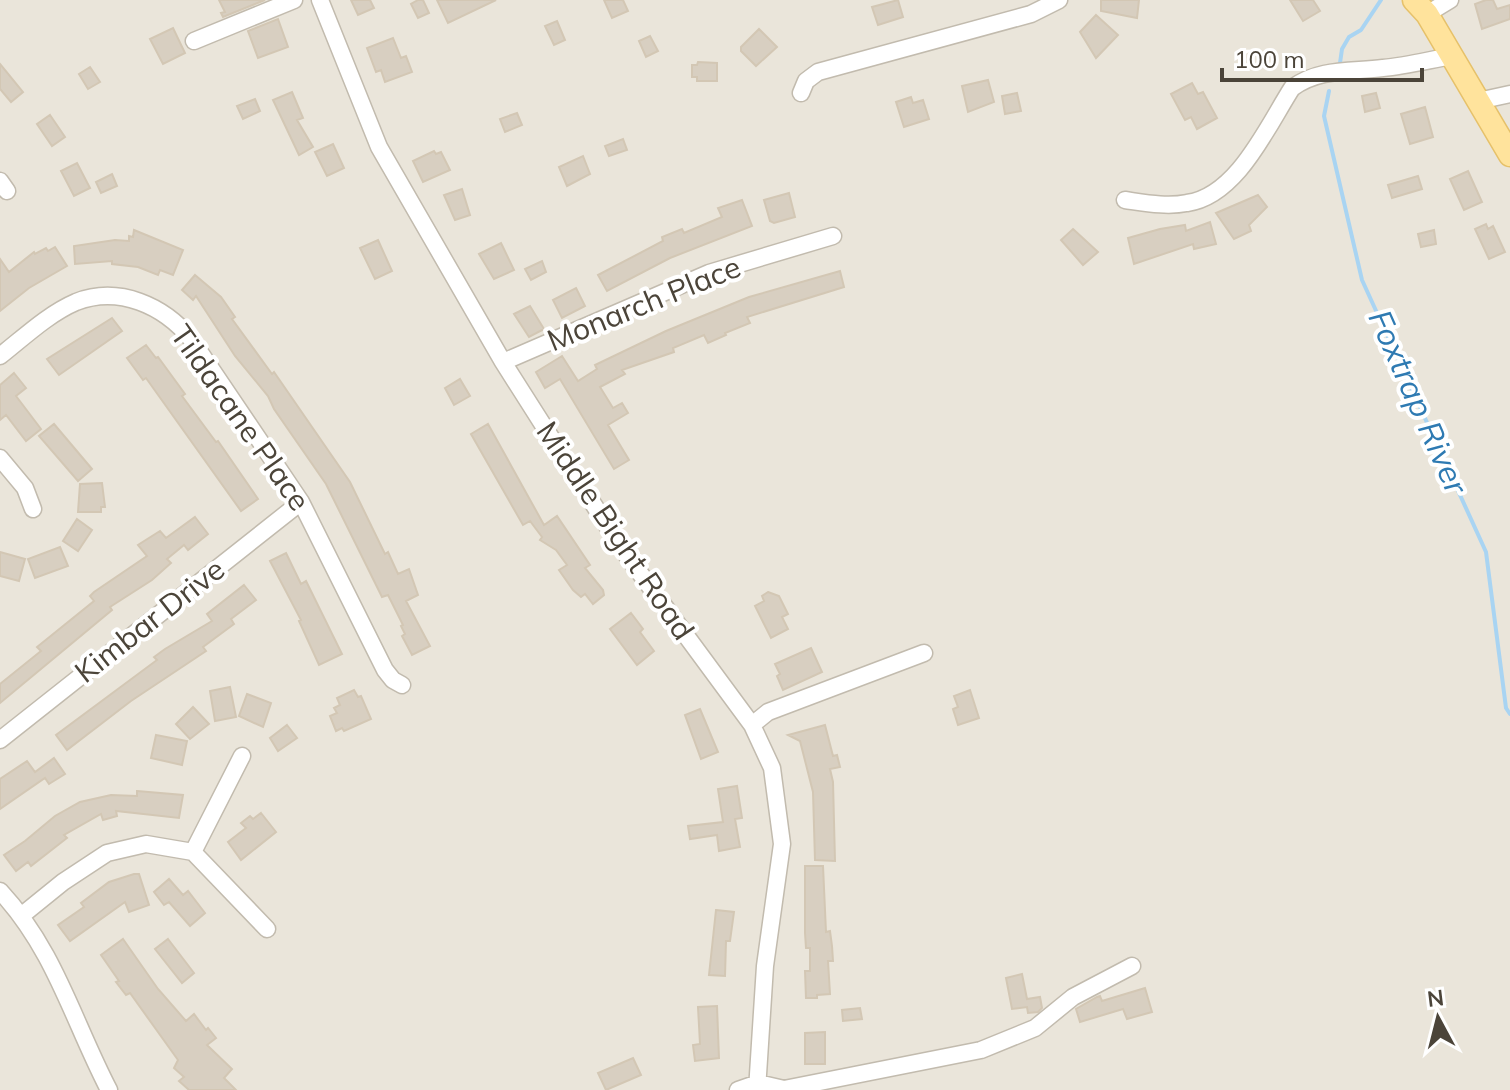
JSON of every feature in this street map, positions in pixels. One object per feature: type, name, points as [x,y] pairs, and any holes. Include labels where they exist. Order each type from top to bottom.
[{"type":"main road","points":[[1421,7],[1510,155]]},
{"type":"street","points":[[194,41],[291,0]]},
{"type":"street","name":"Middle Bight Road","points":[[320,0],[379,147],[503,362],[620,546],[752,725],[772,768],[782,844],[765,966],[758,1086]]},
{"type":"street","points":[[801,93],[806,81],[818,72],[1031,14],[1059,0]]},
{"type":"street","points":[[1421,7],[1450,0]]},
{"type":"street","points":[[1125,200],[1165,205],[1189,203],[1222,188],[1236,175],[1292,88],[1306,78],[1322,73],[1386,68],[1452,56]]},
{"type":"street","points":[[1478,101],[1510,94]]},
{"type":"street","name":"Monarch Place","points":[[503,362],[709,273],[833,236]]},
{"type":"street","name":"Tildacane Place","points":[[0,356],[75,303],[110,296],[138,301],[174,320],[191,339],[301,502],[385,670],[402,685]]},
{"type":"street","points":[[0,458],[25,488],[33,509]]},
{"type":"street","name":"Kimbar Drive","points":[[0,740],[301,502]]},
{"type":"street","points":[[752,725],[768,712],[924,653]]},
{"type":"street","points":[[193,852],[242,756]]},
{"type":"street","points":[[21,916],[63,882],[107,853],[146,844],[193,852],[267,929]]},
{"type":"street","points":[[0,891],[21,916],[59,976],[109,1090]]},
{"type":"street","points":[[738,1090],[758,1086],[784,1089],[981,1050],[1035,1028],[1073,997],[1132,966]]},
{"type":"shaded area","points":[[0,0],[1510,0],[1510,1090],[0,1090]]},
{"type":"building","points":[[219,0],[265,0],[223,17],[221,13],[225,12]]},
{"type":"building","points":[[351,0],[370,0],[374,8],[358,15]]},
{"type":"building","points":[[423,0],[429,13],[418,18],[411,4]]},
{"type":"building","points":[[437,0],[496,0],[448,23]]},
{"type":"building","points":[[604,0],[623,0],[628,11],[612,18]]},
{"type":"building","points":[[898,0],[903,17],[878,25],[872,7]]},
{"type":"building","points":[[1101,0],[1139,0],[1137,18],[1101,11]]},
{"type":"building","points":[[1290,0],[1313,0],[1320,11],[1303,21]]},
{"type":"building","points":[[1493,0],[1497,9],[1510,5],[1510,19],[1482,29],[1475,4]]},
{"type":"building","points":[[1096,15],[1118,35],[1096,58],[1080,32]]},
{"type":"building","points":[[278,19],[288,47],[258,58],[248,31]]},
{"type":"building","points":[[557,21],[565,40],[554,45],[545,26]]},
{"type":"building","points":[[173,28],[185,53],[163,64],[150,39]]},
{"type":"building","points":[[759,29],[777,47],[756,66],[741,51],[741,47]]},
{"type":"building","points":[[650,36],[658,51],[646,57],[639,41]]},
{"type":"building","points":[[393,38],[401,58],[406,56],[412,72],[385,82],[381,70],[376,72],[367,48]]},
{"type":"building","points":[[698,62],[717,63],[717,81],[697,81],[697,77],[692,77],[692,65]]},
{"type":"building","points":[[0,64],[23,92],[11,102],[0,89]]},
{"type":"building","points":[[90,67],[100,82],[88,89],[79,74]]},
{"type":"building","points":[[988,80],[994,102],[968,112],[962,86]]},
{"type":"building","points":[[1192,83],[1198,94],[1203,92],[1217,118],[1197,129],[1191,117],[1185,120],[1171,94]]},
{"type":"building","points":[[292,92],[303,118],[297,120],[313,147],[299,155],[273,100]]},
{"type":"building","points":[[1017,93],[1021,111],[1005,114],[1002,96]]},
{"type":"building","points":[[1376,93],[1380,108],[1365,112],[1362,96]]},
{"type":"building","points":[[911,97],[913,103],[923,100],[929,119],[904,127],[896,102]]},
{"type":"building","points":[[255,99],[260,111],[243,119],[237,106]]},
{"type":"building","points":[[1425,107],[1433,137],[1410,144],[1401,114]]},
{"type":"building","points":[[517,113],[522,125],[505,132],[500,119]]},
{"type":"building","points":[[50,115],[65,137],[52,146],[37,124]]},
{"type":"building","points":[[623,139],[627,150],[609,156],[605,146]]},
{"type":"building","points":[[333,144],[344,168],[327,176],[315,152]]},
{"type":"building","points":[[434,151],[436,154],[441,152],[450,170],[423,182],[413,161]]},
{"type":"building","points":[[583,156],[590,174],[567,186],[559,167]]},
{"type":"building","points":[[77,163],[90,188],[74,196],[61,171]]},
{"type":"building","points":[[1468,171],[1482,202],[1464,210],[1450,179]]},
{"type":"building","points":[[112,174],[117,186],[101,193],[96,182]]},
{"type":"building","points":[[1418,176],[1422,189],[1392,198],[1388,185]]},
{"type":"building","points":[[462,189],[470,215],[455,220],[444,195]]},
{"type":"building","points":[[789,193],[795,217],[774,223],[770,221],[764,200]]},
{"type":"building","points":[[1258,195],[1267,207],[1249,225],[1251,231],[1234,239],[1216,213]]},
{"type":"building","points":[[742,200],[752,226],[670,258],[607,291],[598,275],[663,241],[662,237],[682,229],[684,233],[722,217],[718,208]]},
{"type":"building","points":[[1210,222],[1216,244],[1194,249],[1193,244],[1134,264],[1128,238],[1185,225],[1186,231]]},
{"type":"building","points":[[1486,224],[1488,229],[1493,226],[1505,252],[1489,259],[1475,229]]},
{"type":"building","points":[[1073,229],[1098,252],[1083,265],[1061,240]]},
{"type":"building","points":[[134,230],[183,250],[173,275],[160,270],[158,275],[138,267],[112,264],[112,261],[75,264],[74,246],[129,241]]},
{"type":"building","points":[[1434,230],[1436,244],[1421,247],[1418,234]]},
{"type":"building","points":[[378,240],[392,271],[375,279],[360,248]]},
{"type":"building","points":[[501,243],[514,270],[494,279],[479,254]]},
{"type":"building","points":[[55,247],[67,266],[29,288],[0,311],[0,259],[9,272],[34,252]]},
{"type":"building","points":[[542,261],[546,272],[531,280],[525,269]]},
{"type":"building","points":[[840,271],[844,287],[747,317],[750,323],[726,335],[708,343],[704,335],[673,348],[674,352],[622,370],[625,374],[600,387],[613,408],[622,403],[628,413],[608,425],[629,460],[614,469],[560,379],[545,388],[536,372],[562,356],[578,381],[597,369],[595,365],[666,331],[749,297]]},
{"type":"building","points":[[195,275],[221,297],[235,317],[232,319],[272,374],[274,372],[350,482],[398,574],[409,569],[418,595],[406,601],[430,646],[412,655],[402,636],[405,634],[403,625],[388,595],[382,597],[326,484],[196,296],[193,300],[182,290]]},
{"type":"building","points":[[576,288],[585,306],[562,318],[553,300]]},
{"type":"building","points":[[530,306],[544,329],[529,337],[514,314]]},
{"type":"building","points":[[112,318],[122,331],[59,375],[47,359]]},
{"type":"building","points":[[146,345],[185,394],[182,396],[258,499],[241,511],[146,378],[143,380],[127,358]]},
{"type":"building","points":[[14,373],[26,388],[16,396],[41,429],[26,441],[6,415],[0,420],[0,385]]},
{"type":"building","points":[[460,379],[470,396],[454,405],[445,388]]},
{"type":"building","points":[[54,424],[92,469],[78,481],[39,436]]},
{"type":"building","points":[[488,424],[544,525],[557,516],[590,565],[585,568],[604,595],[593,604],[585,594],[581,597],[573,590],[559,570],[567,565],[556,550],[540,540],[542,537],[530,521],[523,525],[471,434]]},
{"type":"building","points":[[102,483],[105,507],[101,507],[101,512],[78,512],[80,484]]},
{"type":"building","points":[[195,517],[208,534],[188,550],[184,545],[167,559],[171,563],[152,580],[110,607],[112,610],[0,703],[0,684],[41,651],[37,647],[94,601],[90,596],[94,592],[147,556],[138,545],[160,531],[166,538]]},
{"type":"building","points":[[77,519],[92,530],[78,551],[63,541]]},
{"type":"building","points":[[60,547],[68,566],[35,578],[28,559]]},
{"type":"building","points":[[0,552],[25,559],[19,581],[0,576]]},
{"type":"building","points":[[286,553],[301,584],[306,581],[342,654],[319,665],[301,620],[270,561]]},
{"type":"building","points":[[244,585],[256,600],[231,619],[234,624],[203,647],[206,651],[131,701],[67,750],[56,735],[157,660],[154,657],[212,621],[207,614]]},
{"type":"building","points":[[768,592],[779,596],[788,614],[782,617],[788,629],[771,638],[755,606],[764,601],[762,596]]},
{"type":"building","points":[[631,613],[654,651],[637,665],[610,629]]},
{"type":"building","points":[[811,648],[822,672],[783,690],[775,664]]},
{"type":"building","points":[[230,687],[236,717],[215,721],[210,691]]},
{"type":"building","points":[[354,690],[358,697],[361,696],[371,719],[344,731],[342,728],[336,731],[330,716],[337,713],[334,708],[340,705],[337,698]]},
{"type":"building","points":[[970,690],[979,718],[958,725],[953,709],[958,707],[954,696]]},
{"type":"building","points":[[247,694],[271,703],[263,727],[239,716]]},
{"type":"building","points":[[193,707],[209,724],[190,739],[176,724]]},
{"type":"building","points":[[700,709],[718,752],[701,759],[685,715]]},
{"type":"building","points":[[287,725],[297,738],[278,751],[270,738]]},
{"type":"building","points":[[825,725],[833,756],[837,755],[840,767],[830,769],[835,861],[815,860],[813,792],[800,741],[788,735]]},
{"type":"building","points":[[156,735],[187,741],[182,765],[151,758]]},
{"type":"building","points":[[54,758],[65,774],[49,784],[45,778],[0,809],[0,779],[27,761],[35,772]]},
{"type":"building","points":[[737,786],[742,818],[735,819],[740,847],[719,851],[717,835],[690,839],[688,826],[723,822],[718,789]]},
{"type":"building","points":[[137,791],[183,795],[179,818],[116,811],[117,816],[103,820],[101,814],[64,835],[67,838],[31,866],[28,862],[16,871],[4,855],[55,816],[80,802],[111,795],[137,796]]},
{"type":"building","points":[[261,813],[276,832],[241,860],[228,842],[246,828],[241,823]]},
{"type":"building","points":[[805,866],[823,866],[826,932],[830,931],[832,946],[833,961],[828,961],[830,994],[817,995],[817,998],[806,998],[805,971],[810,971],[810,948],[806,948],[805,933]]},
{"type":"building","points":[[139,874],[149,905],[129,912],[125,902],[70,941],[58,925],[84,907],[81,903],[109,882]]},
{"type":"building","points":[[169,879],[183,895],[188,891],[205,913],[190,926],[169,902],[164,905],[154,892]]},
{"type":"building","points":[[716,910],[734,912],[730,941],[726,941],[725,976],[709,975]]},
{"type":"building","points":[[123,939],[158,989],[186,1021],[194,1014],[216,1038],[207,1045],[232,1069],[224,1078],[236,1090],[189,1090],[179,1081],[184,1077],[174,1068],[178,1060],[130,993],[126,995],[116,982],[119,981],[101,955]]},
{"type":"building","points":[[168,939],[194,973],[182,983],[155,949]]},
{"type":"building","points":[[1022,974],[1027,999],[1040,997],[1042,1008],[1038,1012],[1028,1013],[1027,1007],[1012,1009],[1006,978]]},
{"type":"building","points":[[1145,988],[1152,1012],[1127,1019],[1123,1009],[1080,1022],[1076,1009],[1097,997],[1100,996],[1102,1001]]},
{"type":"building","points":[[717,1006],[719,1058],[695,1061],[693,1045],[700,1044],[698,1007]]},
{"type":"building","points":[[860,1008],[862,1019],[843,1021],[842,1010]]},
{"type":"building","points":[[825,1032],[825,1064],[805,1064],[805,1033]]},
{"type":"building","points":[[633,1058],[641,1075],[606,1090],[598,1073]]},
{"type":"waterway","name":"Foxtrap River","points":[[1340,63],[1342,49],[1349,37],[1361,30],[1381,0]]},
{"type":"waterway","name":"Foxtrap River","points":[[1329,91],[1324,116],[1362,280],[1486,552],[1506,708],[1510,714]]}]
